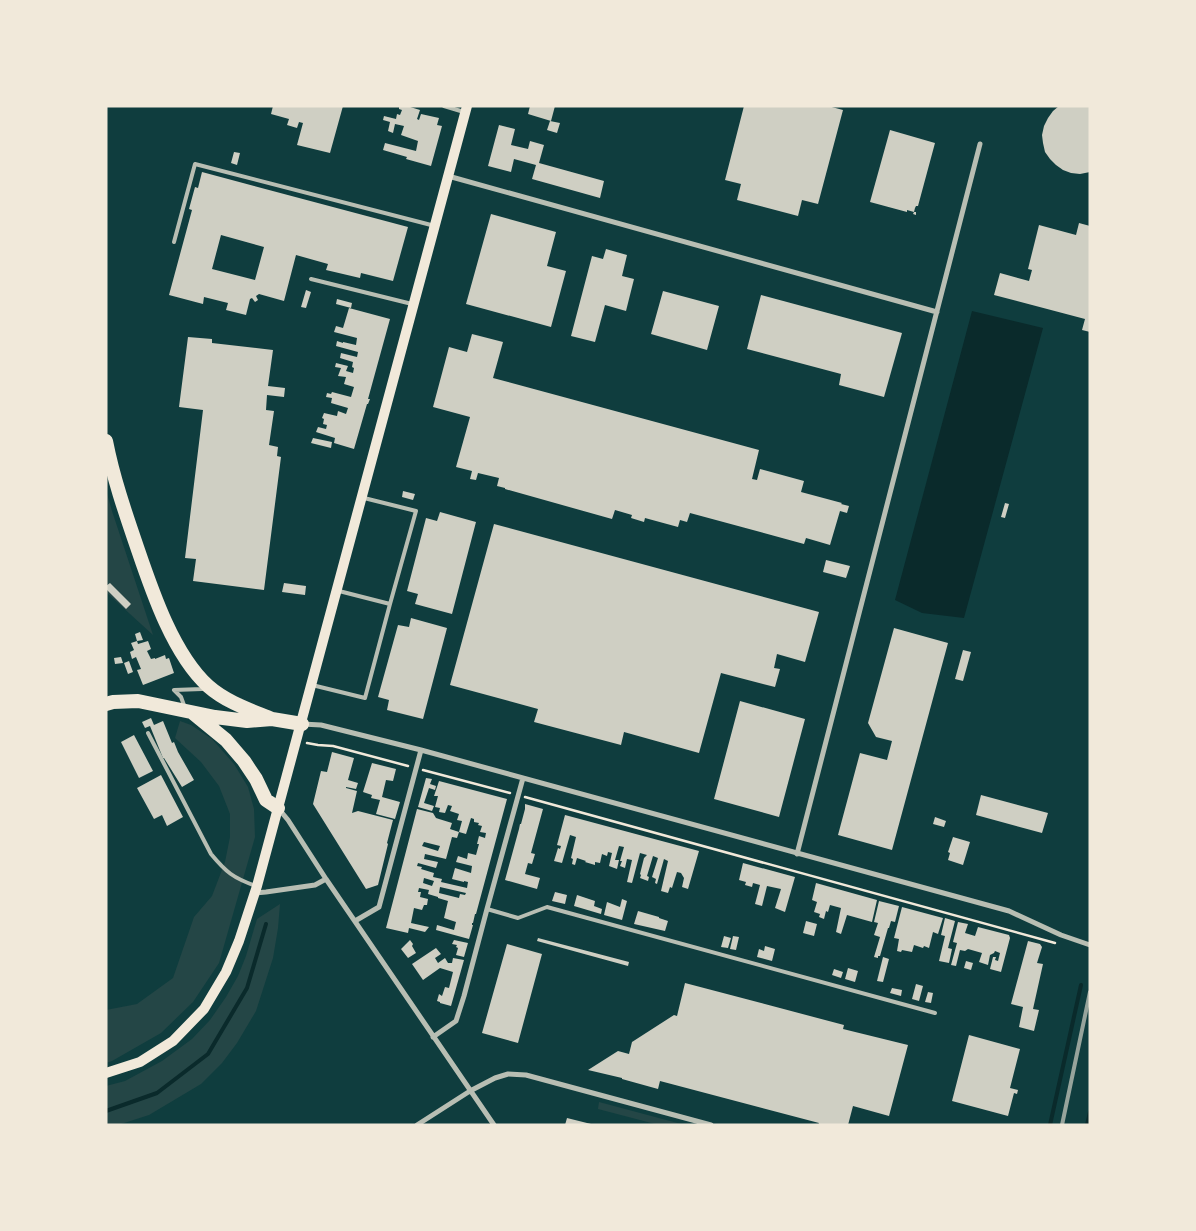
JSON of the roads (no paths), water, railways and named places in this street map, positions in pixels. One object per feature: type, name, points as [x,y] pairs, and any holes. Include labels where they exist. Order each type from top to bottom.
[{"type":"highway","points":[[106,441],[120,499],[148,580],[167,625],[193,670],[223,698],[272,719],[302,724]]},
{"type":"highway","points":[[106,704],[138,701],[215,717],[247,721],[272,719]]},
{"type":"highway","points":[[188,711],[226,740],[244,761],[266,800],[278,808]]},
{"type":"main road","points":[[106,1072],[140,1062],[173,1041],[204,1009],[226,972],[239,941],[256,889],[302,724],[466,109]]},
{"type":"street","points":[[797,854],[980,144]]},
{"type":"street","points":[[448,176],[936,312]]},
{"type":"street","points":[[302,724],[321,725],[421,750],[1010,911],[1061,935],[1090,945]]},
{"type":"street","points":[[355,921],[379,907],[421,750]]},
{"type":"street","points":[[433,1037],[456,1021],[523,778]]},
{"type":"street","points":[[278,808],[288,820],[494,1125]]},
{"type":"street","points":[[256,889],[266,892],[315,885],[326,878]]},
{"type":"street","points":[[417,1125],[470,1091],[495,1078],[508,1074],[526,1075],[712,1125]]},
{"type":"lane","points":[[444,106],[466,109]]},
{"type":"lane","points":[[174,242],[195,164],[435,226]]},
{"type":"lane","points":[[311,279],[414,304]]},
{"type":"lane","points":[[312,685],[365,698],[416,511],[362,497]]},
{"type":"lane","points":[[337,590],[390,604]]},
{"type":"lane","points":[[188,711],[181,697],[174,690],[202,689],[208,685]]},
{"type":"lane","points":[[148,733],[211,854],[222,868],[238,880],[256,889]]},
{"type":"lane","points":[[487,908],[518,918],[547,906],[935,1013]]},
{"type":"waterway","points":[[106,1111],[157,1093],[208,1054],[247,988],[266,924]]},
{"type":"waterway","points":[[1050,1125],[1081,985]]},
{"type":"waterway","points":[[1087,1125],[1090,1112]]},
{"type":"railway","points":[[1062,1125],[1090,992]]}]
